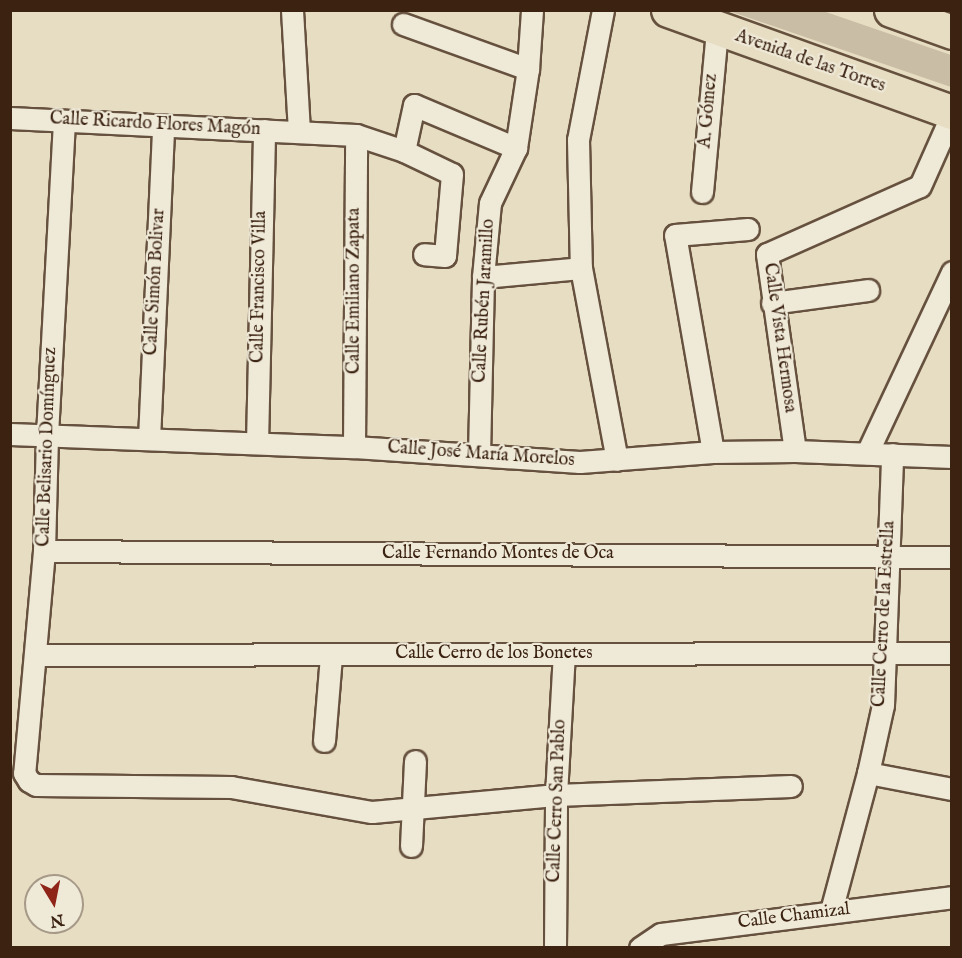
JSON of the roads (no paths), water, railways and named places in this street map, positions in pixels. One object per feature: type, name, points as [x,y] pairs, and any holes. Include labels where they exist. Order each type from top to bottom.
[{"type":"main road","name":"Avenida de las Torres","points":[[668,10],[951,113]]},
{"type":"main road","points":[[902,12],[951,32]]},
{"type":"street","points":[[292,10],[298,132]]},
{"type":"street","name":"Calle Rubén Jaramillo","points":[[479,455],[483,277],[489,203],[516,148],[528,69],[532,10]]},
{"type":"street","points":[[603,10],[578,140],[580,268],[617,460]]},
{"type":"street","points":[[404,24],[528,69]]},
{"type":"street","name":"A. Gómez","points":[[702,192],[717,29]]},
{"type":"street","points":[[404,151],[414,105],[516,148]]},
{"type":"street","name":"Calle Vista Hermosa","points":[[795,451],[772,303],[767,254],[920,186],[951,113]]},
{"type":"street","name":"Calle Ricardo Flores Magón","points":[[10,118],[356,135],[404,151],[452,174],[445,256],[424,254]]},
{"type":"street","name":"Calle Belisario Domínguez","points":[[64,121],[47,435],[44,551],[24,773],[29,781],[36,785],[231,787],[372,812],[412,810]]},
{"type":"street","name":"Calle Simón Bolivar","points":[[148,439],[163,126]]},
{"type":"street","name":"Calle Francisco Villa","points":[[257,443],[264,130]]},
{"type":"street","name":"Calle Emiliano Zapata","points":[[354,447],[356,135]]},
{"type":"street","points":[[713,452],[675,236],[748,229]]},
{"type":"street","points":[[483,277],[580,268]]},
{"type":"street","points":[[867,453],[951,272]]},
{"type":"street","points":[[772,303],[868,290]]},
{"type":"street","name":"Calle José María Morelos","points":[[10,434],[354,447],[580,462],[713,452],[795,451],[951,457]]},
{"type":"street","name":"Calle Cerro de la Estrella","points":[[831,911],[868,773],[883,705],[887,653],[892,454]]},
{"type":"street","name":"Calle Fernando Montes de Oca","points":[[44,551],[951,557]]},
{"type":"street","name":"Calle Cerro de los Bonetes","points":[[36,656],[951,653]]},
{"type":"street","name":"Calle Cerro San Pablo","points":[[555,948],[556,795],[564,654]]},
{"type":"street","points":[[324,741],[331,655]]},
{"type":"street","points":[[411,846],[416,761]]},
{"type":"street","points":[[868,773],[951,789]]},
{"type":"street","points":[[412,810],[556,795],[791,786]]},
{"type":"street","name":"Calle Chamizal","points":[[640,948],[662,934],[951,897]]}]
